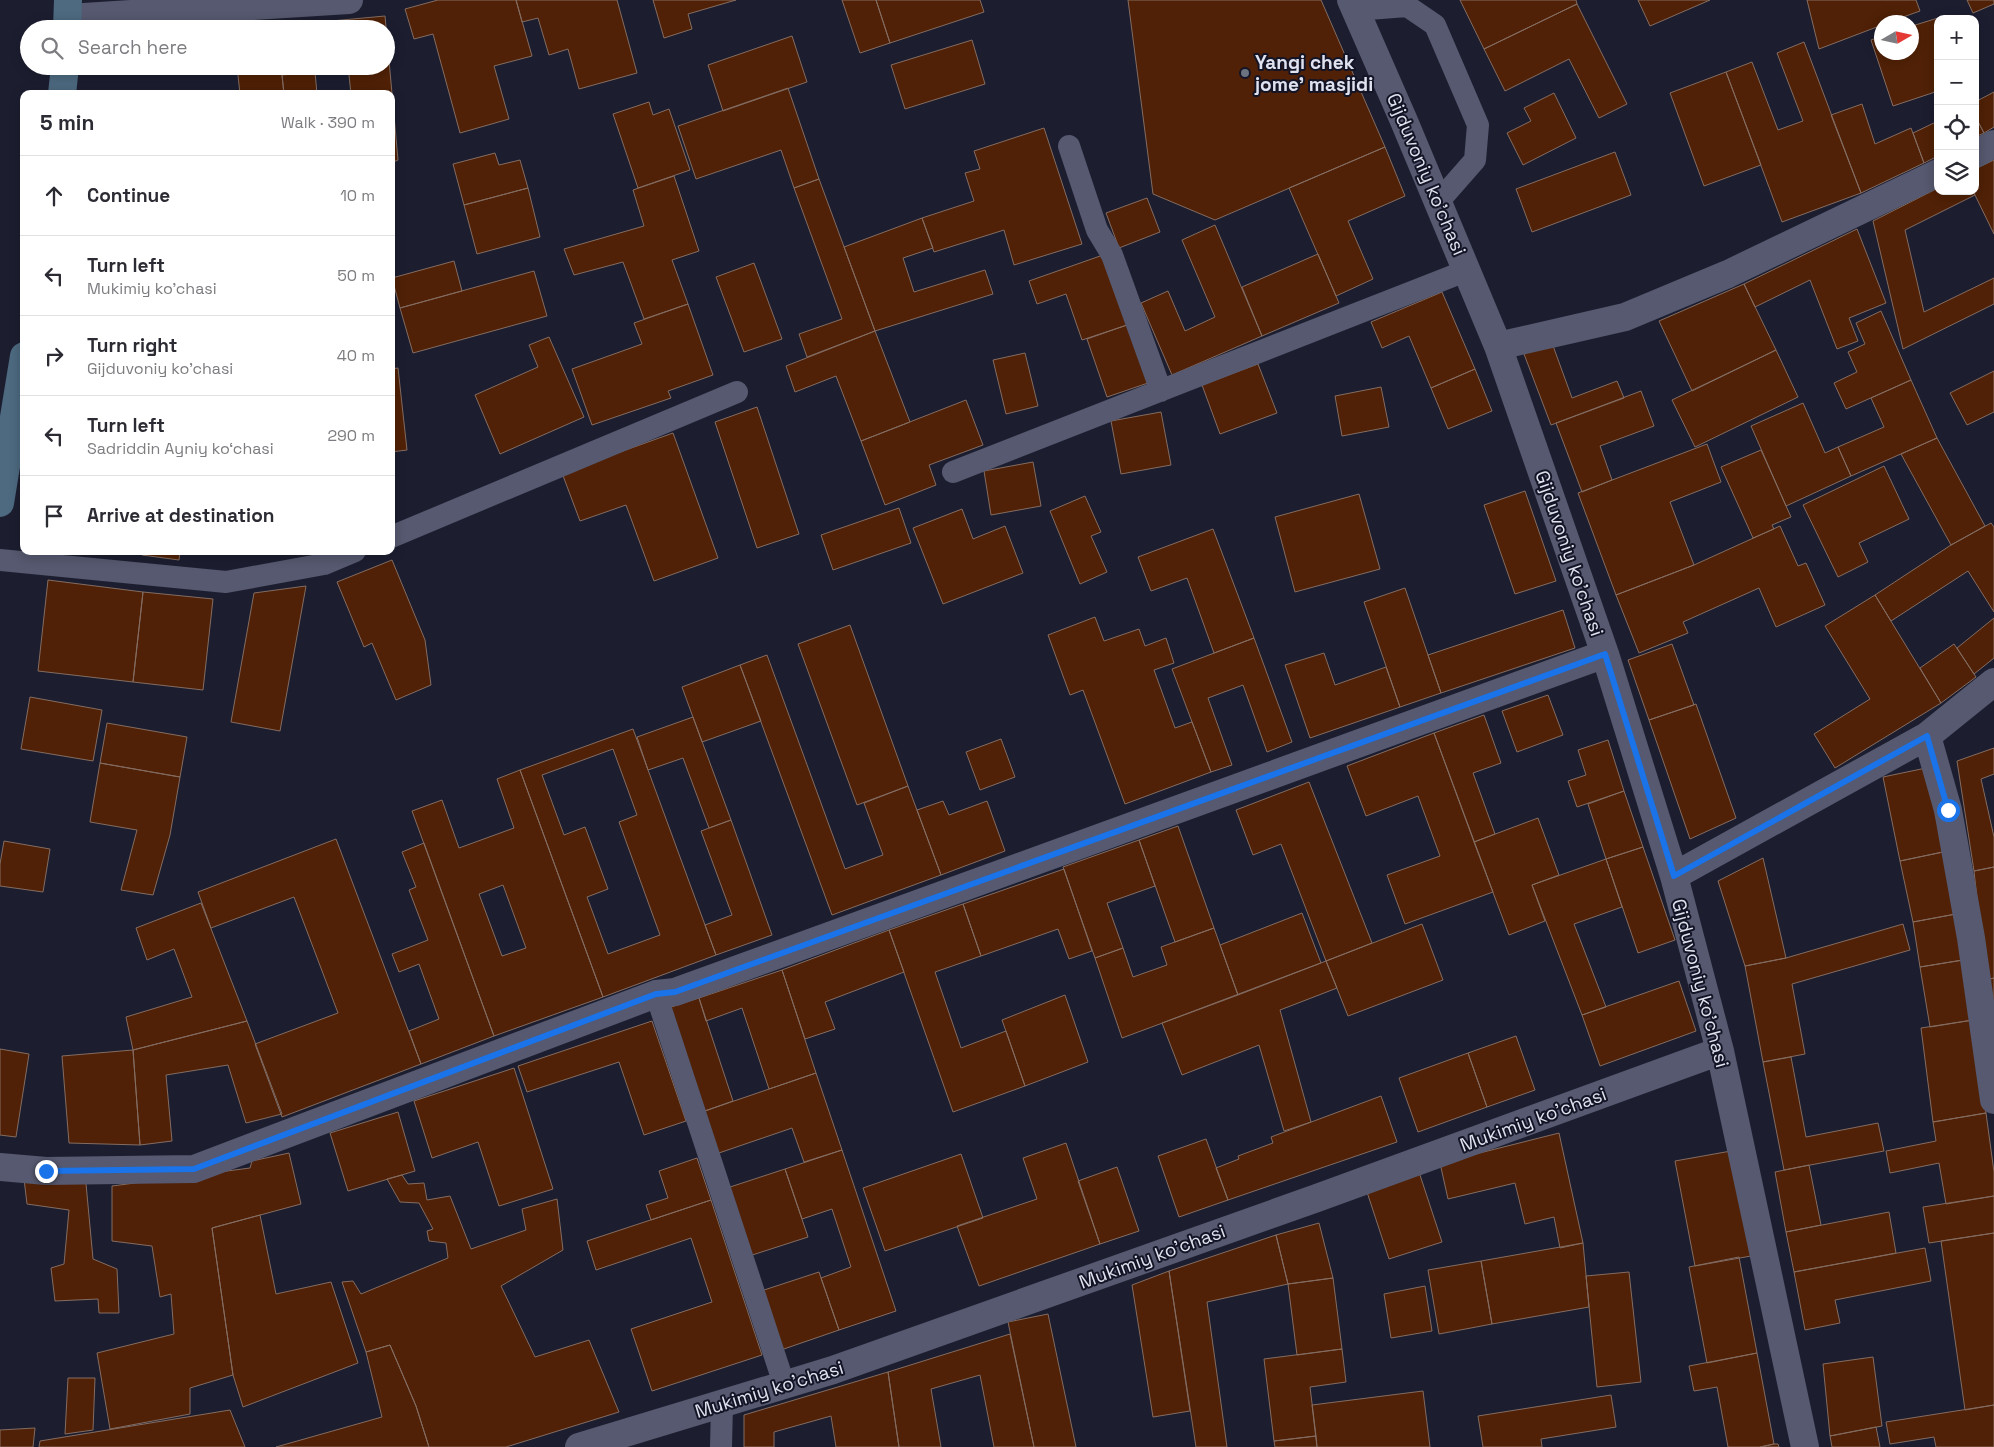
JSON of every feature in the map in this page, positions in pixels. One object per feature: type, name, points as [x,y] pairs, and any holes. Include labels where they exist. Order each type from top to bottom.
[{"type":"main road","points":[[62,90],[64,75]]},
{"type":"main road","points":[[0,502],[20,380]]},
{"type":"street","points":[[68,16],[349,0]]},
{"type":"street","name":"Gijduvoniy ko'chasi","points":[[1353,5],[1468,270],[1498,346],[1605,654],[1674,876],[1720,1050],[1805,1447]]},
{"type":"street","points":[[1979,152],[1994,144]]},
{"type":"street","points":[[1498,346],[1625,317],[1728,274],[1934,175]]},
{"type":"street","points":[[0,1167],[46,1171],[194,1169],[656,994],[675,992],[694,986],[1605,654]]},
{"type":"street","points":[[1674,876],[1927,736],[1994,682]]},
{"type":"street","points":[[1927,736],[1948,810],[1971,938],[1994,1100]]},
{"type":"street","name":"Mukimiy ko'chasi","points":[[579,1447],[833,1370],[1308,1201],[1720,1050]]},
{"type":"lane","points":[[1353,5],[1407,6],[1435,25],[1478,125],[1475,160],[1438,201]]},
{"type":"lane","points":[[1069,146],[1097,230],[1112,255],[1161,391]]},
{"type":"lane","points":[[952,472],[1468,270]]},
{"type":"lane","points":[[395,535],[737,392]]},
{"type":"lane","points":[[0,560],[226,582],[324,564],[345,555]]},
{"type":"lane","points":[[656,994],[784,1384]]},
{"type":"lane","points":[[721,1447],[722,1404]]},
{"type":"building","points":[[438,0],[516,0],[532,56],[494,66],[509,119],[460,133],[433,34],[414,39],[405,9]]},
{"type":"building","points":[[516,0],[617,0],[637,73],[579,89],[568,49],[549,55],[538,18],[522,22]]},
{"type":"building","points":[[653,0],[736,0],[688,14],[692,29],[664,38]]},
{"type":"building","points":[[842,0],[876,0],[890,43],[860,53]]},
{"type":"building","points":[[876,0],[980,0],[984,12],[890,43]]},
{"type":"building","name":"Yangi chek jome' masjidi","points":[[1128,0],[1321,0],[1385,147],[1215,220],[1153,194]]},
{"type":"building","points":[[1460,0],[1576,0],[1577,4],[1484,49]]},
{"type":"building","points":[[1638,0],[1710,0],[1650,26]]},
{"type":"building","points":[[1807,0],[1916,0],[1920,11],[1909,15],[1874,15],[1874,28],[1819,49]]},
{"type":"building","points":[[1967,0],[1994,0],[1994,4],[1973,13]]},
{"type":"building","points":[[1577,4],[1627,104],[1599,118],[1569,59],[1505,91],[1484,49]]},
{"type":"building","points":[[385,16],[385,20],[342,20]]},
{"type":"building","points":[[1934,19],[1934,92],[1893,106],[1878,60],[1919,60],[1919,24]]},
{"type":"building","points":[[792,36],[807,82],[723,111],[708,65]]},
{"type":"building","points":[[972,40],[985,84],[905,109],[891,65]]},
{"type":"building","points":[[1804,42],[1861,193],[1782,222],[1726,72],[1752,62],[1778,130],[1803,121],[1777,53]]},
{"type":"building","points":[[1726,72],[1761,165],[1704,186],[1670,93]]},
{"type":"building","points":[[238,75],[282,75],[284,90],[240,90]]},
{"type":"building","points":[[282,75],[315,75],[317,90],[284,90]]},
{"type":"building","points":[[349,75],[390,75],[392,90],[351,90]]},
{"type":"building","points":[[788,88],[819,179],[794,188],[781,150],[696,179],[678,126]]},
{"type":"building","points":[[1994,92],[1994,127],[1984,133],[1979,124],[1979,100]]},
{"type":"building","points":[[1554,93],[1576,138],[1523,165],[1507,133],[1531,121],[1524,108]]},
{"type":"building","points":[[649,102],[653,115],[669,109],[690,170],[638,188],[613,114]]},
{"type":"building","points":[[1862,104],[1875,144],[1911,128],[1924,163],[1861,193],[1831,115]]},
{"type":"building","points":[[1934,123],[1934,158],[1924,163],[1913,133]]},
{"type":"building","points":[[1979,124],[1984,133],[1979,135]]},
{"type":"building","points":[[395,127],[398,160],[395,161]]},
{"type":"building","points":[[1044,128],[1082,244],[1014,265],[1004,230],[934,252],[922,218],[974,201],[965,173],[980,169],[974,151]]},
{"type":"building","points":[[1385,147],[1405,196],[1348,221],[1373,279],[1336,296],[1289,188]]},
{"type":"building","points":[[1615,152],[1631,195],[1532,232],[1516,189]]},
{"type":"building","points":[[495,153],[499,165],[520,160],[528,188],[464,205],[453,164]]},
{"type":"building","points":[[1994,160],[1994,234],[1975,195],[1979,195],[1979,167]]},
{"type":"building","points":[[674,176],[699,251],[672,260],[688,304],[644,319],[623,262],[574,275],[564,249],[644,226],[633,190]]},
{"type":"building","points":[[819,179],[875,331],[807,357],[799,334],[842,319],[794,188]]},
{"type":"building","points":[[528,188],[540,237],[477,254],[464,205]]},
{"type":"building","points":[[1934,190],[1934,195],[1975,195],[1905,230],[1924,312],[1994,278],[1994,304],[1903,349],[1873,221]]},
{"type":"building","points":[[1147,198],[1160,232],[1119,248],[1106,213]]},
{"type":"building","points":[[922,218],[933,248],[903,258],[914,292],[985,270],[993,294],[875,331],[844,247]]},
{"type":"building","points":[[1215,225],[1262,336],[1172,375],[1141,303],[1168,291],[1185,331],[1215,317],[1182,240]]},
{"type":"building","points":[[1857,229],[1886,303],[1849,318],[1858,341],[1837,349],[1810,280],[1755,307],[1744,284]]},
{"type":"building","points":[[1318,254],[1339,303],[1262,336],[1242,287]]},
{"type":"building","points":[[1103,255],[1127,325],[1082,340],[1066,294],[1037,304],[1029,281]]},
{"type":"building","points":[[454,261],[462,291],[400,308],[395,289],[395,277]]},
{"type":"building","points":[[754,263],[782,339],[744,352],[716,277]]},
{"type":"building","points":[[534,271],[547,316],[413,353],[400,308]]},
{"type":"building","points":[[1744,284],[1776,350],[1692,391],[1659,321]]},
{"type":"building","points":[[1442,292],[1475,369],[1431,388],[1409,336],[1382,348],[1371,322]]},
{"type":"building","points":[[688,304],[713,375],[668,391],[671,398],[592,425],[572,369],[642,344],[634,323]]},
{"type":"building","points":[[1881,311],[1911,380],[1846,409],[1834,383],[1857,372],[1848,352],[1865,344],[1856,323]]},
{"type":"building","points":[[1127,325],[1148,383],[1107,397],[1087,339]]},
{"type":"building","points":[[875,331],[910,422],[861,441],[836,376],[795,392],[786,366]]},
{"type":"building","points":[[549,337],[584,417],[500,454],[475,395],[538,367],[529,345]]},
{"type":"building","points":[[1552,343],[1572,398],[1617,381],[1624,398],[1551,425],[1524,354]]},
{"type":"building","points":[[1776,350],[1798,397],[1695,447],[1672,400]]},
{"type":"building","points":[[1025,353],[1038,406],[1006,414],[993,360]]},
{"type":"building","points":[[1258,364],[1277,413],[1220,434],[1202,385]]},
{"type":"building","points":[[395,368],[398,368],[407,450],[395,452]]},
{"type":"building","points":[[1475,369],[1492,411],[1448,429],[1431,388]]},
{"type":"building","points":[[1994,371],[1994,412],[1967,425],[1950,393]]},
{"type":"building","points":[[1911,380],[1937,438],[1851,476],[1838,447],[1884,427],[1871,398]]},
{"type":"building","points":[[1381,387],[1389,427],[1342,436],[1335,396]]},
{"type":"building","points":[[1641,391],[1654,426],[1600,446],[1612,480],[1582,492],[1556,423]]},
{"type":"building","points":[[966,400],[983,445],[929,465],[936,485],[885,505],[861,441]]},
{"type":"building","points":[[1803,403],[1825,453],[1838,447],[1851,476],[1786,506],[1751,426]]},
{"type":"building","points":[[757,407],[799,534],[757,548],[715,422]]},
{"type":"building","points":[[1161,412],[1171,465],[1121,474],[1111,421]]},
{"type":"building","points":[[673,433],[718,558],[654,581],[626,505],[580,521],[562,473]]},
{"type":"building","points":[[1937,438],[1985,526],[1951,545],[1901,454]]},
{"type":"building","points":[[1707,444],[1721,482],[1670,502],[1694,565],[1616,595],[1578,493]]},
{"type":"building","points":[[1761,450],[1791,517],[1772,525],[1774,529],[1753,538],[1721,467]]},
{"type":"building","points":[[1033,462],[1041,506],[991,515],[984,471]]},
{"type":"building","points":[[1884,466],[1909,519],[1859,543],[1868,562],[1838,577],[1803,505]]},
{"type":"building","points":[[1525,491],[1556,581],[1515,594],[1484,505]]},
{"type":"building","points":[[1359,494],[1380,569],[1295,592],[1275,517]]},
{"type":"building","points":[[1085,496],[1101,532],[1091,536],[1107,572],[1080,584],[1050,511]]},
{"type":"building","points":[[899,508],[911,543],[833,570],[821,535]]},
{"type":"building","points":[[962,509],[973,539],[1005,526],[1023,573],[943,604],[913,528]]},
{"type":"building","points":[[1991,523],[1994,527],[1994,612],[1968,571],[1891,621],[1875,595],[1951,545]]},
{"type":"building","points":[[1780,526],[1798,566],[1806,563],[1825,605],[1776,627],[1759,588],[1683,622],[1688,633],[1639,653],[1616,595],[1694,565]]},
{"type":"building","points":[[1213,529],[1254,638],[1214,653],[1187,578],[1151,591],[1138,557]]},
{"type":"building","points":[[142,555],[180,555],[179,560]]},
{"type":"building","points":[[392,560],[425,640],[431,685],[396,700],[372,643],[364,647],[337,582]]},
{"type":"building","points":[[48,580],[143,592],[133,682],[38,671]]},
{"type":"building","points":[[306,586],[280,731],[231,722],[254,593]]},
{"type":"building","points":[[1405,588],[1441,693],[1400,707],[1364,602]]},
{"type":"building","points":[[143,592],[213,599],[203,690],[133,682]]},
{"type":"building","points":[[1875,595],[1941,703],[1835,768],[1814,734],[1870,699],[1825,626]]},
{"type":"building","points":[[1563,610],[1575,648],[1441,693],[1428,655]]},
{"type":"building","points":[[1095,617],[1104,641],[1139,629],[1145,646],[1166,638],[1174,663],[1154,670],[1175,728],[1192,722],[1211,772],[1125,804],[1083,690],[1070,695],[1048,635]]},
{"type":"building","points":[[1994,618],[1994,658],[1974,674],[1957,648]]},
{"type":"building","points":[[850,625],[908,786],[857,805],[798,644]]},
{"type":"building","points":[[1254,638],[1292,742],[1267,752],[1243,685],[1208,698],[1232,765],[1211,772],[1172,669]]},
{"type":"building","points":[[1672,644],[1694,705],[1649,720],[1628,660]]},
{"type":"building","points":[[1954,644],[1976,677],[1941,703],[1920,668]]},
{"type":"building","points":[[1324,653],[1335,685],[1386,667],[1400,707],[1310,738],[1285,665]]},
{"type":"building","points":[[767,655],[845,869],[883,855],[864,803],[908,786],[941,875],[832,915],[740,665]]},
{"type":"building","points":[[740,665],[761,721],[702,742],[682,687]]},
{"type":"building","points":[[1548,695],[1563,735],[1517,752],[1502,711]]},
{"type":"building","points":[[30,697],[102,710],[93,761],[21,749]]},
{"type":"building","points":[[1696,704],[1736,818],[1690,839],[1649,720]]},
{"type":"building","points":[[1484,715],[1501,763],[1473,773],[1495,834],[1474,842],[1434,733]]},
{"type":"building","points":[[693,717],[731,820],[709,828],[683,758],[648,770],[637,737]]},
{"type":"building","points":[[107,723],[187,737],[180,777],[100,763]]},
{"type":"building","points":[[633,729],[716,955],[603,997],[520,770]],"holes":[[[613,749],[637,815],[619,822],[660,935],[608,954],[587,897],[608,889],[585,827],[564,835],[542,775]]]},
{"type":"building","points":[[1434,733],[1493,892],[1405,924],[1387,875],[1440,856],[1418,796],[1366,816],[1347,766]]},
{"type":"building","points":[[1001,739],[1015,777],[980,790],[966,752]]},
{"type":"building","points":[[1608,740],[1624,791],[1577,807],[1568,781],[1586,775],[1578,750]]},
{"type":"building","points":[[1994,748],[1994,774],[1981,779],[1994,837],[1994,867],[1974,871],[1957,761]]},
{"type":"building","points":[[100,763],[180,777],[170,835],[153,895],[121,890],[137,830],[90,822]]},
{"type":"building","points":[[1926,768],[1943,852],[1900,861],[1883,777]]},
{"type":"building","points":[[520,770],[603,997],[494,1036],[412,811],[442,800],[459,848],[514,828],[497,779]],"holes":[[[503,885],[526,948],[502,956],[479,894]]]},
{"type":"building","points":[[1309,782],[1372,943],[1326,961],[1281,844],[1253,855],[1236,810]]},
{"type":"building","points":[[1624,791],[1643,847],[1606,859],[1588,804]]},
{"type":"building","points":[[943,801],[949,815],[987,801],[1005,851],[941,875],[917,810]]},
{"type":"building","points":[[1538,818],[1559,875],[1532,885],[1545,921],[1509,935],[1474,842]]},
{"type":"building","points":[[731,820],[772,935],[716,955],[705,925],[732,915],[701,831]]},
{"type":"building","points":[[1178,826],[1214,928],[1175,942],[1139,840]]},
{"type":"building","points":[[336,839],[421,1064],[282,1117],[255,1044],[338,1013],[294,897],[211,928],[198,892]]},
{"type":"building","points":[[1139,840],[1155,886],[1107,903],[1123,948],[1095,958],[1063,867]]},
{"type":"building","points":[[4,841],[50,849],[43,892],[0,886],[0,864]]},
{"type":"building","points":[[424,843],[494,1036],[421,1064],[409,1031],[439,1019],[419,964],[399,972],[392,954],[428,940],[409,890],[416,887],[402,852]]},
{"type":"building","points":[[1643,847],[1675,940],[1638,953],[1606,859]]},
{"type":"building","points":[[1943,852],[1956,914],[1913,922],[1900,861]]},
{"type":"building","points":[[1763,858],[1786,958],[1745,966],[1718,881]]},
{"type":"building","points":[[1606,859],[1622,907],[1574,924],[1606,1007],[1582,1015],[1532,885]]},
{"type":"building","points":[[1994,867],[1994,978],[1986,980],[1974,871]]},
{"type":"building","points":[[1064,869],[1092,951],[1069,959],[1058,929],[981,956],[963,904]]},
{"type":"building","points":[[201,903],[247,1021],[133,1050],[126,1017],[192,997],[174,949],[147,960],[136,928]]},
{"type":"building","points":[[963,904],[981,956],[935,972],[961,1048],[1006,1031],[1025,1086],[953,1112],[889,930]]},
{"type":"building","points":[[1302,913],[1321,963],[1238,995],[1220,945]]},
{"type":"building","points":[[1956,914],[1963,960],[1920,967],[1913,922]]},
{"type":"building","points":[[1422,924],[1443,980],[1348,1016],[1326,961]]},
{"type":"building","points":[[1903,924],[1910,950],[1792,984],[1805,1054],[1763,1062],[1745,966],[1786,958]]},
{"type":"building","points":[[1214,928],[1238,995],[1122,1038],[1095,958],[1123,948],[1133,977],[1167,965],[1161,947]]},
{"type":"building","points":[[889,930],[904,972],[825,1002],[835,1029],[805,1039],[782,970]]},
{"type":"building","points":[[1963,960],[1973,1020],[1930,1027],[1920,967]]},
{"type":"building","points":[[1326,961],[1337,988],[1280,1010],[1311,1122],[1284,1131],[1259,1045],[1182,1075],[1162,1023]]},
{"type":"building","points":[[782,970],[816,1073],[769,1089],[742,1008],[706,1021],[699,998]]},
{"type":"building","points":[[1994,978],[1994,1031],[1986,980]]},
{"type":"building","points":[[1679,981],[1696,1031],[1600,1066],[1582,1015]]},
{"type":"building","points":[[1065,995],[1088,1062],[1025,1086],[1002,1020]]},
{"type":"building","points":[[699,998],[733,1101],[699,1113],[665,1009]]},
{"type":"building","points":[[1973,1020],[1986,1113],[1933,1122],[1921,1028]]},
{"type":"building","points":[[247,1021],[282,1114],[246,1123],[228,1065],[166,1075],[172,1141],[140,1145],[133,1050]]},
{"type":"building","points":[[652,1021],[686,1121],[644,1135],[619,1062],[527,1092],[518,1066]]},
{"type":"building","points":[[1516,1036],[1535,1090],[1487,1107],[1468,1053]]},
{"type":"building","points":[[0,1049],[29,1054],[16,1137],[0,1135]]},
{"type":"building","points":[[133,1050],[140,1145],[69,1143],[62,1056]]},
{"type":"building","points":[[1468,1053],[1487,1107],[1418,1132],[1399,1078]]},
{"type":"building","points":[[1791,1057],[1806,1137],[1878,1123],[1884,1151],[1784,1170],[1763,1062]]},
{"type":"building","points":[[514,1068],[553,1189],[499,1206],[478,1142],[432,1158],[414,1101]]},
{"type":"building","points":[[816,1073],[842,1150],[804,1162],[792,1128],[713,1155],[699,1113]]},
{"type":"building","points":[[1381,1096],[1397,1142],[1228,1200],[1216,1168],[1239,1159],[1238,1156],[1273,1143],[1271,1137]]},
{"type":"building","points":[[398,1112],[415,1171],[348,1191],[330,1133]]},
{"type":"building","points":[[1986,1113],[1994,1172],[1994,1196],[1946,1204],[1939,1163],[1890,1173],[1886,1151],[1936,1141],[1933,1122]]},
{"type":"building","points":[[1559,1133],[1583,1243],[1560,1248],[1554,1217],[1525,1224],[1515,1183],[1448,1199],[1440,1163]]},
{"type":"building","points":[[1206,1139],[1228,1200],[1179,1217],[1158,1156]]},
{"type":"building","points":[[1066,1143],[1100,1244],[979,1286],[957,1226],[1037,1199],[1023,1158]]},
{"type":"building","points":[[842,1150],[896,1311],[839,1330],[821,1278],[851,1267],[832,1209],[802,1219],[785,1169]]},
{"type":"building","points":[[1731,1151],[1751,1256],[1695,1266],[1675,1161]]},
{"type":"building","points":[[289,1153],[301,1204],[212,1228],[233,1375],[190,1388],[190,1414],[110,1429],[97,1353],[174,1334],[171,1294],[160,1297],[152,1246],[112,1241],[112,1186],[250,1168],[252,1161]]},
{"type":"building","points":[[961,1154],[983,1218],[885,1251],[863,1188]]},
{"type":"building","points":[[697,1158],[711,1200],[651,1220],[646,1205],[668,1198],[659,1171]]},
{"type":"building","points":[[1809,1165],[1821,1225],[1786,1232],[1775,1172]]},
{"type":"building","points":[[1117,1167],[1139,1231],[1100,1244],[1078,1181]]},
{"type":"building","points":[[785,1169],[808,1237],[746,1257],[724,1189]]},
{"type":"building","points":[[1419,1172],[1442,1242],[1389,1259],[1366,1189]]},
{"type":"building","points":[[85,1173],[93,1259],[117,1269],[119,1313],[99,1313],[98,1299],[55,1301],[51,1268],[64,1264],[69,1210],[27,1204],[24,1179]]},
{"type":"building","points":[[402,1175],[408,1184],[424,1183],[427,1200],[450,1196],[471,1249],[526,1230],[522,1209],[557,1199],[563,1250],[501,1286],[535,1357],[589,1340],[619,1412],[506,1447],[429,1447],[416,1406],[390,1345],[366,1352],[342,1282],[353,1281],[361,1294],[448,1258],[446,1243],[429,1241],[427,1231],[433,1229],[419,1203],[400,1202],[387,1179]]},
{"type":"building","points":[[1994,1196],[1994,1233],[1929,1243],[1923,1207]]},
{"type":"building","points":[[711,1200],[762,1355],[652,1391],[631,1329],[712,1302],[691,1238],[596,1270],[587,1241]]},
{"type":"building","points":[[1889,1212],[1896,1253],[1794,1272],[1786,1232]]},
{"type":"building","points":[[260,1215],[276,1294],[331,1282],[358,1363],[243,1407],[233,1375],[212,1228]]},
{"type":"building","points":[[1319,1223],[1333,1278],[1288,1284],[1276,1235]]},
{"type":"building","points":[[1994,1233],[1994,1405],[1965,1410],[1941,1241]]},
{"type":"building","points":[[1276,1235],[1288,1284],[1207,1302],[1227,1447],[1196,1447],[1169,1271]]},
{"type":"building","points":[[1583,1243],[1589,1307],[1492,1324],[1481,1261]]},
{"type":"building","points":[[1925,1248],[1931,1281],[1835,1300],[1840,1323],[1805,1330],[1794,1272]]},
{"type":"building","points":[[1739,1257],[1757,1353],[1707,1363],[1689,1267]]},
{"type":"building","points":[[1481,1261],[1492,1324],[1439,1334],[1428,1270]]},
{"type":"building","points":[[1169,1271],[1190,1411],[1153,1417],[1132,1285]]},
{"type":"building","points":[[819,1272],[839,1330],[778,1351],[758,1292]]},
{"type":"building","points":[[1629,1272],[1641,1382],[1597,1387],[1586,1276]]},
{"type":"building","points":[[1333,1278],[1342,1349],[1297,1355],[1288,1284]]},
{"type":"building","points":[[1425,1286],[1432,1331],[1391,1338],[1384,1294]]},
{"type":"building","points":[[1048,1314],[1076,1447],[1034,1447],[1008,1322]]},
{"type":"building","points":[[1010,1334],[1034,1447],[994,1447],[980,1375],[931,1389],[941,1447],[899,1447],[888,1372]]},
{"type":"building","points":[[390,1345],[416,1406],[429,1447],[276,1447],[382,1417],[366,1352]]},
{"type":"building","points":[[1342,1349],[1346,1382],[1310,1387],[1316,1436],[1274,1441],[1264,1359]]},
{"type":"building","points":[[1757,1353],[1774,1444],[1760,1447],[1728,1447],[1717,1387],[1694,1391],[1689,1366]]},
{"type":"building","points":[[1873,1357],[1882,1426],[1830,1436],[1823,1364]]},
{"type":"building","points":[[888,1372],[899,1447],[836,1447],[831,1416],[774,1432],[774,1447],[744,1447],[744,1415]]},
{"type":"building","points":[[68,1378],[95,1378],[93,1430],[65,1434]]},
{"type":"building","points":[[1423,1391],[1430,1447],[1317,1447],[1312,1405]]},
{"type":"building","points":[[1611,1395],[1616,1427],[1541,1439],[1542,1447],[1483,1447],[1478,1416]]},
{"type":"building","points":[[1994,1405],[1994,1447],[1936,1447],[1934,1437],[1890,1444],[1886,1422]]},
{"type":"building","points":[[230,1410],[245,1447],[39,1447],[40,1441]]},
{"type":"building","points":[[1876,1427],[1880,1447],[1832,1447],[1830,1436]]},
{"type":"building","points":[[35,1428],[33,1447],[0,1447],[0,1430]]},
{"type":"building","points":[[1316,1436],[1317,1447],[1275,1447],[1274,1441]]},
{"type":"building","points":[[1778,1444],[1779,1447],[1760,1447]]},
{"type":"place","name":"Yangi chek jome' masjidi","points":[[1245,73]]},
{"type":"route","points":[[46,1171],[194,1169],[656,994],[675,992],[1605,654],[1674,876],[1927,736],[1948,810]]}]
